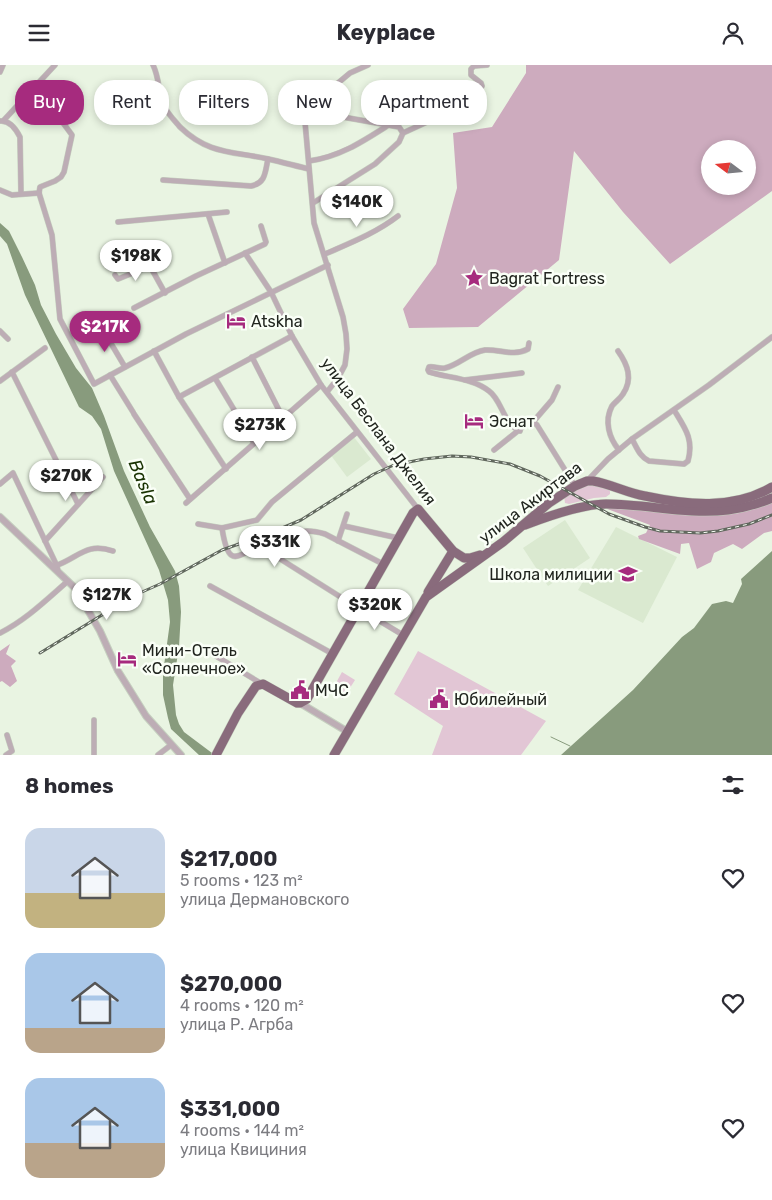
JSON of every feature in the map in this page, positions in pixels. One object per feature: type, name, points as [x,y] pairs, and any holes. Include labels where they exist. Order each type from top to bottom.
[{"type":"highway","name":"улица Акиртава","points":[[334,755],[426,597],[487,553],[540,509],[575,486],[587,481]]},
{"type":"highway","points":[[587,481],[644,496],[712,504],[743,500],[772,487]]},
{"type":"highway","points":[[605,500],[610,499],[612,495],[612,491],[606,485]]},
{"type":"highway","points":[[562,495],[561,501],[567,507]]},
{"type":"highway","points":[[520,527],[545,518],[601,504],[726,511],[747,507],[772,498]]},
{"type":"highway","points":[[545,518],[567,507],[591,500],[605,500],[629,505]]},
{"type":"highway","points":[[216,755],[238,713],[254,688],[259,684],[263,684],[300,703],[307,699],[398,538],[413,513],[418,509]]},
{"type":"highway","name":"улица Беслана Джелия","points":[[418,509],[453,551]]},
{"type":"highway","points":[[426,597],[453,551],[464,558],[487,553]]},
{"type":"street","points":[[0,72],[2,65]]},
{"type":"street","points":[[41,80],[55,65]]},
{"type":"street","points":[[153,65],[158,75],[163,104],[172,119],[206,146],[220,151],[268,159],[310,169]]},
{"type":"street","points":[[342,80],[350,73],[368,65]]},
{"type":"street","points":[[313,203],[375,165],[399,142],[403,133],[473,99],[482,86],[471,75],[471,69],[474,66],[487,65]]},
{"type":"street","points":[[15,107],[2,120],[13,128],[20,137],[21,193]]},
{"type":"street","points":[[65,125],[72,135],[64,172],[61,177],[40,187],[39,193],[52,235],[60,319],[94,383],[154,351],[328,265]]},
{"type":"street","points":[[305,125],[314,223],[343,317],[347,349],[345,365],[338,379],[327,392]]},
{"type":"street","points":[[309,161],[325,159],[341,153],[387,125],[398,127],[403,133]]},
{"type":"street","points":[[163,180],[258,185],[264,178],[268,159]]},
{"type":"street","points":[[0,190],[12,195],[39,193]]},
{"type":"street","points":[[118,222],[226,212]]},
{"type":"street","points":[[208,214],[224,263]]},
{"type":"street","points":[[325,254],[365,236],[398,216]]},
{"type":"street","points":[[134,308],[265,244],[261,226]]},
{"type":"street","name":"улица Беслана Джелия","points":[[245,253],[271,292],[292,336],[320,385],[418,509]]},
{"type":"street","points":[[115,275],[118,279],[150,266],[165,293]]},
{"type":"street","points":[[103,330],[125,367]]},
{"type":"street","points":[[0,331],[8,339]]},
{"type":"street","points":[[179,397],[292,336]]},
{"type":"street","name":"улица Акиртава","points":[[587,481],[632,439],[772,337]]},
{"type":"street","points":[[520,431],[512,426],[491,392],[481,386],[429,373],[428,370],[429,367],[433,366],[444,368],[484,350],[522,352],[528,349],[529,343]]},
{"type":"street","points":[[0,381],[45,348]]},
{"type":"street","points":[[154,351],[179,397],[226,469]]},
{"type":"street","points":[[618,351],[624,359],[630,375],[624,392],[613,405],[609,419],[609,434],[619,450]]},
{"type":"street","points":[[252,357],[283,418]]},
{"type":"street","points":[[12,372],[78,504]]},
{"type":"street","points":[[464,381],[522,373]]},
{"type":"street","points":[[110,375],[188,501],[320,385]]},
{"type":"street","points":[[215,378],[254,443]]},
{"type":"street","points":[[494,450],[530,422],[533,422],[552,400],[558,387]]},
{"type":"street","points":[[632,439],[644,459],[684,464],[688,461],[691,445],[684,427],[674,410]]},
{"type":"street","points":[[533,422],[542,432],[575,486]]},
{"type":"street","points":[[198,524],[222,528],[257,521],[272,502],[357,432]]},
{"type":"street","points":[[0,484],[13,473],[56,567]]},
{"type":"street","points":[[45,541],[103,477]]},
{"type":"street","points":[[338,541],[347,514]]},
{"type":"street","points":[[0,517],[56,567],[76,588],[100,631],[118,671],[137,703],[146,717],[181,755]]},
{"type":"street","points":[[344,526],[398,538]]},
{"type":"street","points":[[222,528],[224,541],[228,552],[232,556],[260,548],[266,550],[358,609],[403,635]]},
{"type":"street","points":[[283,540],[305,531],[325,534],[383,564]]},
{"type":"street","points":[[56,567],[89,548],[113,551]]},
{"type":"street","points":[[0,625],[3,631],[24,619],[68,581]]},
{"type":"street","points":[[210,586],[333,654]]},
{"type":"street","points":[[212,653],[263,684]]},
{"type":"street","points":[[300,703],[348,731]]},
{"type":"street","points":[[94,720],[94,755]]},
{"type":"street","points":[[6,755],[12,751],[7,735]]},
{"type":"street","points":[[158,755],[171,745]]},
{"type":"shaded area","points":[[526,65],[772,65],[772,191],[670,264],[623,212],[574,151],[559,260],[478,327],[409,328],[403,309],[436,264],[457,188],[453,133],[492,127],[526,73]]},
{"type":"shaded area","points":[[0,223],[9,231],[35,285],[41,305],[56,334],[76,368],[92,388],[124,471],[150,527],[175,571],[179,586],[181,612],[179,647],[173,685],[176,715],[184,732],[212,753],[211,755],[199,755],[171,729],[163,695],[163,673],[170,622],[168,600],[159,570],[114,471],[101,429],[92,416],[79,407],[25,295],[7,244],[0,236]]},
{"type":"shaded area","points":[[353,436],[371,459],[347,477],[330,454]]},
{"type":"shaded area","points":[[592,484],[606,488],[610,491],[610,494],[606,497],[569,504],[565,503],[564,496],[575,488]]},
{"type":"shaded area","points":[[772,500],[772,531],[764,533],[742,549],[733,544],[714,553],[711,562],[697,569],[689,543],[681,544],[680,554],[639,539],[638,536],[646,533],[650,525],[602,507],[727,514],[740,513]]},
{"type":"shaded area","points":[[565,520],[590,558],[548,586],[523,548]]},
{"type":"shaded area","name":"Школа милиции","points":[[616,527],[677,557],[643,623],[578,590]]},
{"type":"shaded area","points":[[772,551],[772,755],[561,755],[633,690],[682,637],[694,628],[712,604],[726,601],[733,603],[742,584],[741,579]]},
{"type":"shaded area","points":[[10,644],[6,654],[16,661],[11,666],[17,681],[10,687],[2,681],[0,682],[0,651]]},
{"type":"shaded area","points":[[418,651],[546,721],[521,755],[432,755],[443,726],[394,694]]},
{"type":"shaded area","points":[[342,672],[355,680],[343,699],[331,692]]},
{"type":"waterway","points":[[551,737],[570,746]]},
{"type":"railway","points":[[40,653],[133,596],[160,584],[222,550],[301,520],[374,474],[394,465],[424,459],[452,456],[471,457],[510,464],[540,476],[609,514],[660,531],[700,533],[718,531],[749,524],[772,515]]},
{"type":"place","name":"Bagrat Fortress","points":[[474,278]]},
{"type":"place","name":"Atskha","points":[[236,321]]},
{"type":"place","name":"Эснат","points":[[474,421]]},
{"type":"place","name":"Школа милиции","points":[[628,574]]},
{"type":"place","name":"Мини-Отель «Солнечное»","points":[[127,659]]},
{"type":"place","name":"МЧС","points":[[300,690]]},
{"type":"place","name":"Юбилейный","points":[[439,699]]},
{"type":"water label","name":"Basla","points":[[143,482]]}]
